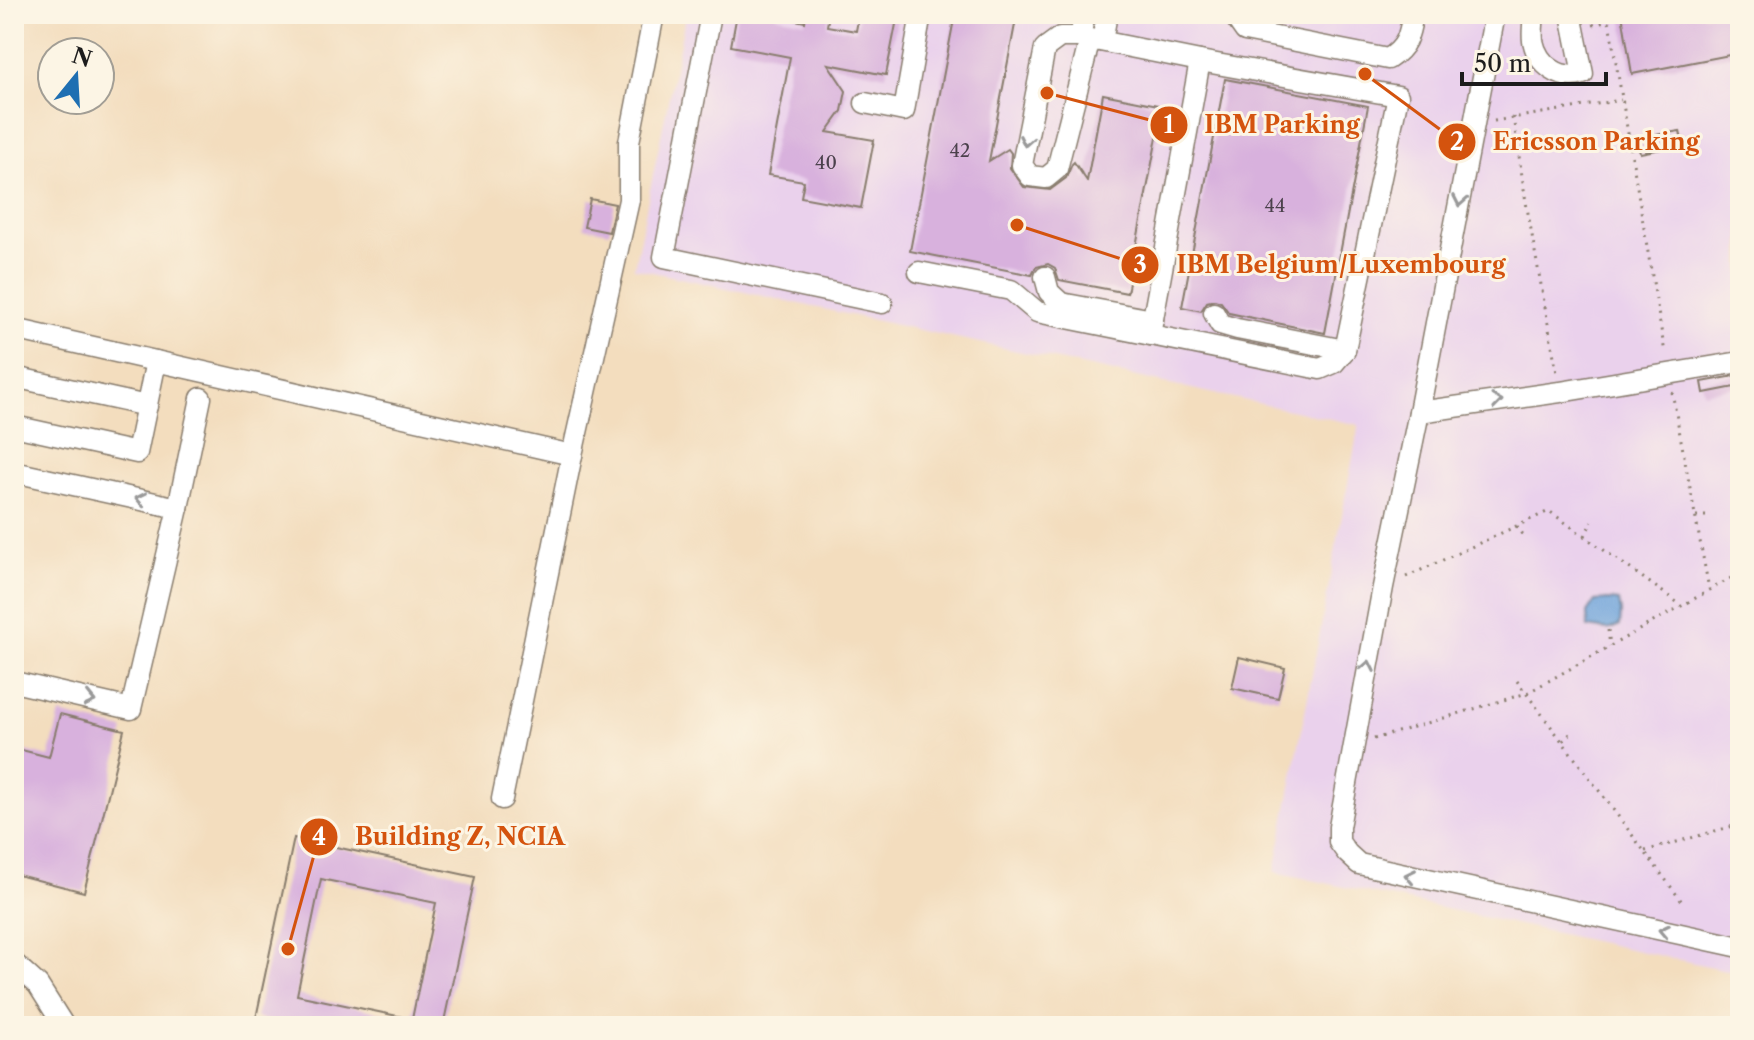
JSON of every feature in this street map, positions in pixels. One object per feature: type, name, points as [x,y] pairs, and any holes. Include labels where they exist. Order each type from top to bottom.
[{"type":"lane","points":[[502,799],[572,455],[629,200],[629,142],[654,14]]},
{"type":"lane","points":[[711,14],[664,257],[882,303]]},
{"type":"lane","points":[[865,103],[904,111],[921,14]]},
{"type":"lane","points":[[1085,14],[1091,39]]},
{"type":"lane","points":[[1045,277],[1049,292],[1061,303],[1151,328],[1320,369],[1334,363],[1345,350],[1398,96],[1091,39],[1060,37],[1045,48],[1022,165],[1030,176],[1046,178],[1057,169],[1091,39],[1107,14]]},
{"type":"lane","points":[[1233,14],[1245,31],[1388,59],[1400,52],[1409,36],[1413,14]]},
{"type":"lane","points":[[1495,14],[1353,745],[1339,842],[1359,864],[1740,947]]},
{"type":"lane","points":[[1534,14],[1533,42],[1543,62],[1561,75],[1572,77],[1583,74],[1571,14]]},
{"type":"lane","points":[[1151,328],[1200,61]]},
{"type":"lane","points":[[919,272],[1011,290],[1037,312],[1151,328]]},
{"type":"lane","points":[[1214,313],[1220,324],[1237,329],[1345,350]]},
{"type":"lane","points":[[14,329],[572,455]]},
{"type":"lane","points":[[14,426],[137,453],[156,361]]},
{"type":"lane","points":[[1419,412],[1740,362]]},
{"type":"lane","points":[[14,377],[147,406]]},
{"type":"lane","points":[[14,682],[131,709],[201,398]]},
{"type":"lane","points":[[14,472],[178,508]]},
{"type":"lane","points":[[14,963],[38,985],[64,1026]]},
{"type":"path","points":[[1610,14],[1669,374],[1709,589]]},
{"type":"path","points":[[1740,85],[1737,106],[1740,119]]},
{"type":"path","points":[[1475,119],[1489,122],[1623,100]]},
{"type":"path","points":[[1513,117],[1560,392]]},
{"type":"path","points":[[1733,169],[1740,167]]},
{"type":"path","points":[[1383,587],[1549,511],[1681,605]]},
{"type":"path","points":[[1696,516],[1711,516]]},
{"type":"path","points":[[1585,536],[1592,521]]},
{"type":"path","points":[[1517,526],[1524,536]]},
{"type":"path","points":[[1353,745],[1527,693],[1740,573]]},
{"type":"path","points":[[1608,630],[1610,646]]},
{"type":"path","points":[[1517,681],[1683,903]]},
{"type":"path","points":[[1563,741],[1572,732]]},
{"type":"path","points":[[1645,851],[1740,824]]},
{"type":"shaded area","points":[[686,14],[1740,14],[1740,973],[1275,872],[1359,425],[634,268]]},
{"type":"water","points":[[1595,601],[1619,601],[1620,625],[1608,630],[1588,627],[1587,613]]},
{"type":"building","points":[[737,14],[776,14],[805,22],[806,14],[829,14],[827,26],[856,31],[859,14],[898,14],[886,75],[828,64],[846,91],[842,111],[827,132],[874,140],[861,208],[801,197],[804,181],[768,175],[790,57],[731,46]]},
{"type":"building","points":[[955,14],[1017,14],[989,161],[1008,149],[1011,153],[1010,168],[1024,187],[1050,190],[1066,178],[1074,162],[1087,181],[1103,94],[1163,106],[1127,293],[1059,280],[1055,268],[1048,264],[1036,267],[1032,275],[910,251]]},
{"type":"building","points":[[1622,14],[1740,14],[1740,53],[1632,74]]},
{"type":"building","points":[[1225,79],[1368,106],[1325,333],[1229,313],[1221,302],[1215,300],[1207,302],[1201,311],[1182,307]]},
{"type":"building","points":[[1680,131],[1683,145],[1640,153],[1637,138]]},
{"type":"building","points":[[590,199],[615,204],[609,232],[584,227]]},
{"type":"building","points":[[1740,375],[1740,386],[1704,393],[1702,382]]},
{"type":"building","points":[[1239,657],[1285,668],[1278,698],[1232,688]]},
{"type":"building","points":[[60,714],[124,730],[84,892],[14,874],[14,748],[49,757]]},
{"type":"building","points":[[294,838],[475,877],[443,1026],[293,1026],[256,1018]],"holes":[[[321,879],[436,903],[412,1019],[297,995]]]},
{"type":"place","name":"Ericsson Parking","points":[[1365,74]]},
{"type":"place","name":"IBM Parking","points":[[1047,93]]},
{"type":"place","name":"IBM Belgium/Luxembourg","points":[[1017,225]]},
{"type":"place","name":"Building Z, NCIA","points":[[288,949]]}]
